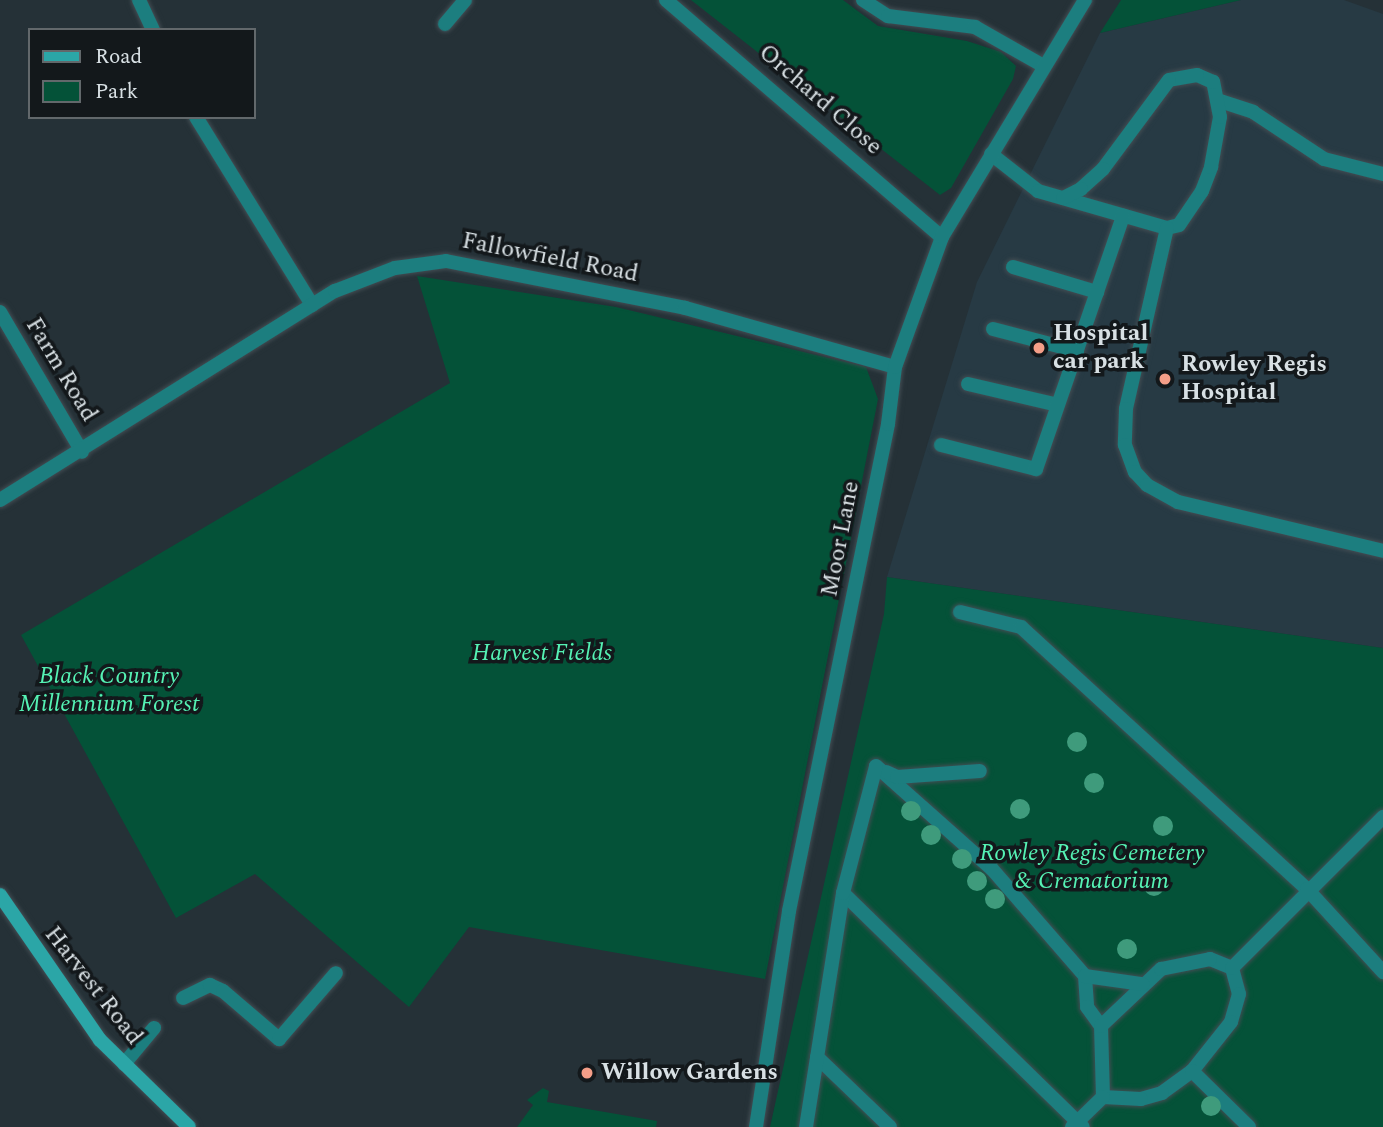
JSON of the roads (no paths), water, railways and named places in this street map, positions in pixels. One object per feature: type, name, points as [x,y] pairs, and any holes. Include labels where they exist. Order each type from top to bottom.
[{"type":"street","points":[[139,0],[152,28]]},
{"type":"street","points":[[445,24],[465,0]]},
{"type":"street","name":"Orchard Close","points":[[666,0],[942,237]]},
{"type":"street","points":[[863,0],[888,16],[975,27],[1042,65]]},
{"type":"street","name":"Moor Lane","points":[[756,1127],[789,911],[888,424],[895,367],[942,237],[1042,65],[1085,0]]},
{"type":"street","points":[[991,154],[1038,191],[1167,228],[1187,217],[1202,191],[1218,134],[1217,100],[1213,82],[1206,76],[1169,80],[1103,169],[1081,189],[1063,198]]},
{"type":"street","points":[[1217,100],[1254,112],[1324,159],[1383,174]]},
{"type":"street","points":[[196,119],[313,305]]},
{"type":"street","points":[[941,445],[1036,469],[1123,216]]},
{"type":"street","points":[[1167,228],[1126,409],[1125,445],[1135,472],[1147,485],[1178,502],[1383,551]]},
{"type":"street","name":"Fallowfield Road","points":[[0,500],[82,452],[313,305],[395,268],[446,261],[685,308],[895,367]]},
{"type":"street","points":[[1013,267],[1097,292]]},
{"type":"street","name":"Farm Road","points":[[0,312],[82,452]]},
{"type":"street","points":[[993,328],[1077,351]]},
{"type":"street","points":[[968,384],[1058,405]]},
{"type":"street","points":[[960,612],[1021,627],[1307,889],[1383,972]]},
{"type":"street","points":[[876,766],[897,777],[979,771]]},
{"type":"street","points":[[806,1127],[843,894],[876,766]]},
{"type":"street","points":[[843,894],[1077,1125],[1102,1097],[1101,1026],[1087,1007],[1085,976],[992,869],[876,766]]},
{"type":"street","points":[[1232,968],[1307,889],[1383,817]]},
{"type":"street","name":"Harvest Road","points":[[0,895],[100,1040],[186,1126]]},
{"type":"street","points":[[1101,1026],[1142,984],[1161,969],[1182,962],[1210,958],[1232,968]]},
{"type":"street","points":[[1102,1097],[1130,1099],[1162,1093],[1192,1072],[1231,1023],[1239,994],[1232,968]]},
{"type":"street","points":[[183,999],[210,985],[223,991],[279,1039],[336,973]]},
{"type":"street","points":[[1085,976],[1142,984]]},
{"type":"street","points":[[124,1064],[154,1028]]},
{"type":"street","points":[[817,1057],[890,1127]]},
{"type":"street","points":[[1192,1072],[1250,1127]]},
{"type":"place","name":"Hospital car park","points":[[1039,348]]},
{"type":"place","name":"Rowley Regis Hospital","points":[[1165,379]]},
{"type":"place","name":"Willow Gardens","points":[[587,1073]]},
{"type":"park label","name":"Harvest Fields","points":[[542,654]]},
{"type":"park label","name":"Black Country Millennium Forest","points":[[109,691]]},
{"type":"park label","name":"Rowley Regis Cemetery & Crematorium","points":[[1092,868]]}]
